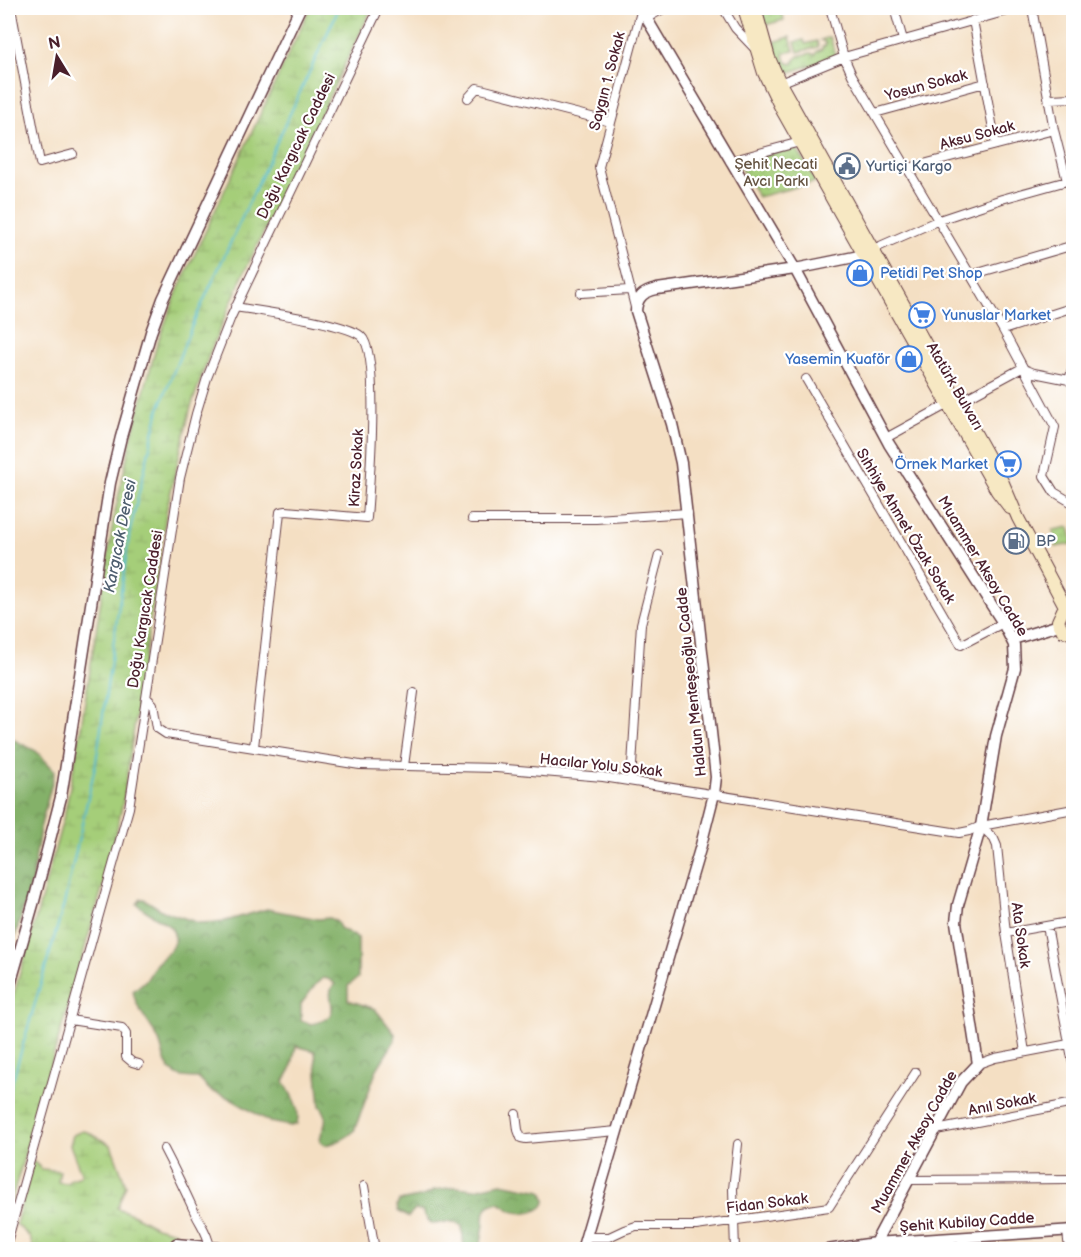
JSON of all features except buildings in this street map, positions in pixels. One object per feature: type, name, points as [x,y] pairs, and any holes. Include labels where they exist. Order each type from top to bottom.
[{"type":"main road","name":"Atatürk Bulvarı","points":[[744,8],[767,81],[800,142],[868,253],[953,403],[1003,483],[1018,518],[1070,607]]},
{"type":"main road","name":"Atatürk Bulvarı","points":[[755,8],[769,58],[780,83],[868,253]]},
{"type":"main road","points":[[1070,607],[1060,613],[1073,648]]},
{"type":"street","points":[[12,8],[40,163],[73,154]]},
{"type":"street","points":[[8,992],[61,797],[110,483],[151,332],[163,299],[300,8]]},
{"type":"street","name":"Doğu Kargıcak Caddesi","points":[[8,1239],[129,808],[184,456],[207,378],[235,307],[379,8]]},
{"type":"street","points":[[643,11],[664,8]]},
{"type":"street","points":[[723,8],[741,35],[757,51]]},
{"type":"street","points":[[830,8],[844,57],[972,275],[1055,427],[1044,476],[1053,492],[1074,504]]},
{"type":"street","points":[[894,8],[903,40]]},
{"type":"street","points":[[780,83],[844,57],[1018,8]]},
{"type":"street","points":[[636,311],[638,299],[648,291],[795,269],[868,253],[939,220],[1002,199],[1070,183],[1054,130],[1032,8]]},
{"type":"street","name":"Saygın 1. Sokak","points":[[629,290],[600,173],[600,161],[643,11]]},
{"type":"street","name":"Muammer Aksoy Cadde","points":[[643,11],[795,269],[886,438],[1013,639],[1016,651],[1015,669],[996,736],[981,826],[958,905],[956,922],[978,1064],[961,1082],[874,1246]]},
{"type":"street","points":[[973,20],[996,145]]},
{"type":"street","name":"Yosun Sokak","points":[[875,113],[985,83]]},
{"type":"street","points":[[468,98],[477,88],[611,122]]},
{"type":"street","points":[[1049,99],[1074,98]]},
{"type":"street","name":"Aksu Sokak","points":[[908,168],[1054,130]]},
{"type":"street","points":[[730,161],[800,142]]},
{"type":"street","points":[[972,275],[1074,245]]},
{"type":"street","points":[[581,293],[629,290],[636,311]]},
{"type":"street","name":"Kiraz Sokak","points":[[235,307],[290,316],[358,334],[369,350],[372,391],[367,518],[280,512],[254,747]]},
{"type":"street","points":[[1003,330],[1074,308]]},
{"type":"street","name":"Haldun Menteşeoğlu Cadde","points":[[582,1250],[714,794],[716,769],[681,463],[672,424],[636,311]]},
{"type":"street","points":[[886,438],[1022,368],[1071,381],[1074,362]]},
{"type":"street","name":"Sıhhiye Ahmet Özak Sokak","points":[[806,379],[961,645],[1003,623]]},
{"type":"street","points":[[472,519],[596,519],[688,513]]},
{"type":"street","points":[[630,781],[641,624],[660,555]]},
{"type":"street","points":[[1013,639],[1066,631]]},
{"type":"street","points":[[404,766],[414,692]]},
{"type":"street","name":"Hacılar Yolu Sokak","points":[[147,698],[152,701],[155,724],[162,733],[340,763],[495,768],[580,774],[863,820],[958,833],[981,826],[1074,809]]},
{"type":"street","name":"Ata Sokak","points":[[981,826],[994,839],[997,846],[1006,933],[1025,1052]]},
{"type":"street","points":[[1006,933],[1074,921]]},
{"type":"street","points":[[1047,926],[1074,1069]]},
{"type":"street","points":[[70,1020],[122,1028],[126,1034],[126,1056],[132,1062],[139,1064]]},
{"type":"street","points":[[978,1064],[995,1058],[1071,1044]]},
{"type":"street","name":"Fidan Sokak","points":[[586,1237],[609,1237],[636,1226],[684,1227],[829,1207],[916,1072]]},
{"type":"street","name":"Anıl Sokak","points":[[936,1130],[1074,1103]]},
{"type":"street","points":[[516,1114],[519,1135],[526,1139],[617,1131]]},
{"type":"street","points":[[735,1250],[733,1189],[738,1144]]},
{"type":"street","points":[[164,1149],[196,1215],[207,1232],[210,1247]]},
{"type":"street","points":[[909,1180],[1074,1179]]},
{"type":"street","points":[[364,1186],[375,1250]]},
{"type":"street","points":[[1069,1250],[1070,1231]]},
{"type":"street","name":"Şehit Kubilay Cadde","points":[[827,1250],[926,1245],[1070,1231]]},
{"type":"street","points":[[172,1247],[238,1250]]},
{"type":"green space","points":[[310,8],[372,8],[243,275],[210,352],[190,410],[167,508],[123,802],[107,872],[8,1212],[8,1014],[65,812],[79,740],[114,516],[132,435],[157,344],[177,292]]},
{"type":"green space","points":[[760,8],[781,8],[780,14],[784,20],[765,25]]},
{"type":"green space","points":[[790,37],[794,51],[784,54],[786,62],[792,64],[798,56],[811,53],[815,55],[825,46],[826,43],[821,40],[830,37],[836,57],[781,75],[771,43]]},
{"type":"green space","points":[[804,40],[805,44],[817,41],[818,47],[798,52],[795,42]]},
{"type":"green space","name":"Şehit Necati Avcı Parkı","points":[[796,147],[816,182],[758,197],[737,162]]},
{"type":"green space","points":[[1069,527],[1073,544],[1056,547],[1053,530]]},
{"type":"green space","points":[[8,733],[12,739],[36,751],[55,771],[40,829],[32,880],[8,960]]},
{"type":"green space","points":[[144,899],[163,911],[199,923],[222,922],[267,909],[318,919],[330,918],[337,922],[340,928],[358,938],[358,978],[348,986],[348,1000],[375,1009],[395,1034],[395,1040],[377,1069],[354,1131],[344,1139],[333,1143],[325,1145],[320,1141],[326,1119],[320,1106],[315,1051],[296,1046],[291,1069],[284,1081],[298,1112],[297,1124],[291,1126],[270,1122],[229,1098],[211,1091],[198,1078],[180,1077],[171,1070],[166,1063],[156,1035],[137,1005],[133,991],[147,979],[172,948],[174,933],[169,926],[137,904]],"holes":[[[323,978],[335,984],[331,989],[332,1012],[329,1017],[311,1024],[301,1020],[301,1004],[316,984]]]},
{"type":"green space","points":[[82,1131],[111,1145],[126,1185],[117,1208],[156,1227],[175,1232],[181,1241],[171,1243],[165,1249],[33,1249],[30,1237],[16,1224],[33,1161],[42,1169],[60,1171],[58,1182],[68,1183],[69,1180],[81,1176],[70,1145],[73,1135]]},
{"type":"green space","points":[[501,1183],[541,1191],[545,1203],[537,1210],[525,1213],[512,1211],[499,1203],[490,1205],[484,1215],[481,1249],[464,1249],[462,1226],[458,1224],[451,1222],[431,1224],[422,1211],[415,1210],[408,1217],[398,1211],[399,1201],[424,1196],[435,1190],[455,1187],[475,1189]]},
{"type":"waterway","name":"Kargıcak Deresi","points":[[8,1096],[64,904],[96,762],[130,530],[159,409],[190,330],[339,8]]},
{"type":"place","name":"Yurtiçi Kargo","points":[[847,166]]},
{"type":"place","name":"Petidi Pet Shop","points":[[860,273]]},
{"type":"place","name":"Yunuslar Market","points":[[922,315]]},
{"type":"place","name":"Yasemin Kuaför","points":[[909,359]]},
{"type":"place","name":"Örnek Market","points":[[1008,464]]},
{"type":"place","name":"BP","points":[[1016,541]]}]
